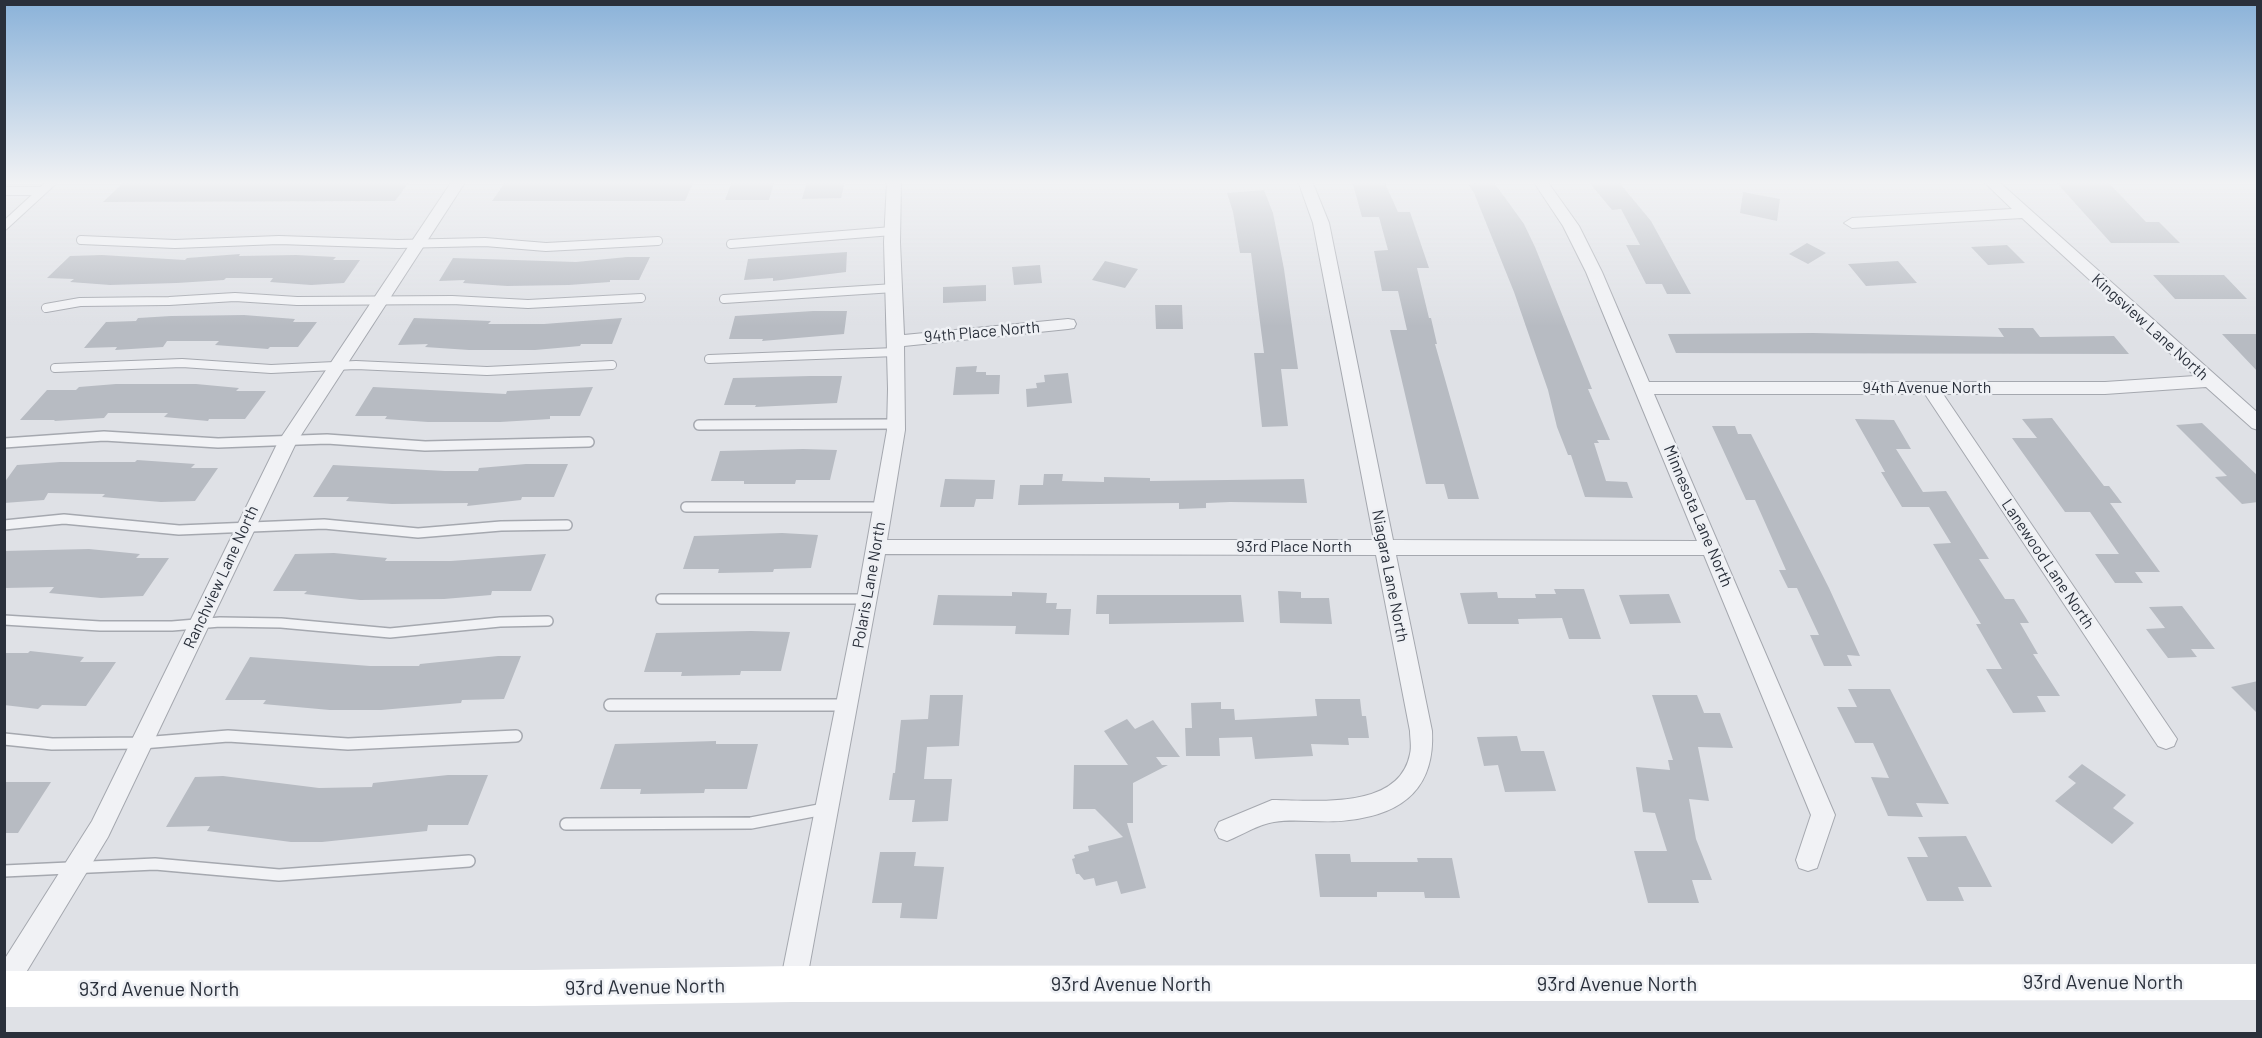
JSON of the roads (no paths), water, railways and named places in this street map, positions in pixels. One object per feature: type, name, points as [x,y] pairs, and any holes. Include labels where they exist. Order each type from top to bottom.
[{"type":"main road","name":"93rd Avenue North","points":[[4,987],[534,988],[793,984],[2254,988]]},
{"type":"street","name":"Ranchview Lane North","points":[[4,987],[100,829],[244,526],[287,442],[334,367],[427,229]]},
{"type":"street","name":"Niagara Lane North","points":[[1227,830],[1272,811],[1348,810],[1376,804],[1400,792],[1415,774],[1422,753],[1421,731],[1322,229]]},
{"type":"street","name":"Minnesota Lane North","points":[[1573,229],[1644,388],[1823,815],[1808,861]]},
{"type":"street","name":"Kingsview Lane North","points":[[2043,229],[2258,424]]},
{"type":"street","name":"Polaris Lane North","points":[[793,984],[877,547],[896,424],[892,231]]},
{"type":"street","name":"94th Place North","points":[[896,346],[1068,324]]},
{"type":"street","name":"94th Avenue North","points":[[1644,388],[2105,388],[2210,381]]},
{"type":"street","name":"Lanewood Lane North","points":[[1930,388],[2166,739]]},
{"type":"street","name":"93rd Place North","points":[[877,547],[1711,548]]},
{"type":"lane","points":[[731,244],[892,231]]},
{"type":"lane","points":[[81,240],[175,244],[279,240],[485,242],[546,247],[658,242]]},
{"type":"lane","points":[[724,299],[894,288]]},
{"type":"lane","points":[[46,308],[80,303],[235,297],[297,301],[379,299],[528,304],[641,298]]},
{"type":"lane","points":[[709,359],[896,346]]},
{"type":"lane","points":[[55,368],[182,363],[271,369],[405,366],[487,371],[612,365]]},
{"type":"lane","points":[[699,425],[896,424]]},
{"type":"lane","points":[[4,443],[104,436],[218,443],[327,439],[425,446],[589,442]]},
{"type":"lane","points":[[686,507],[884,507]]},
{"type":"lane","points":[[4,525],[64,519],[179,530],[324,524],[418,533],[501,526],[567,525]]},
{"type":"lane","points":[[661,599],[867,599]]},
{"type":"lane","points":[[4,620],[100,626],[220,622],[281,623],[390,633],[500,622],[548,621]]},
{"type":"lane","points":[[610,705],[847,705]]},
{"type":"lane","points":[[4,739],[52,744],[142,743],[228,736],[348,744],[516,736]]},
{"type":"lane","points":[[566,824],[751,823],[827,809]]},
{"type":"lane","points":[[4,871],[155,864],[279,875],[469,861]]}]
